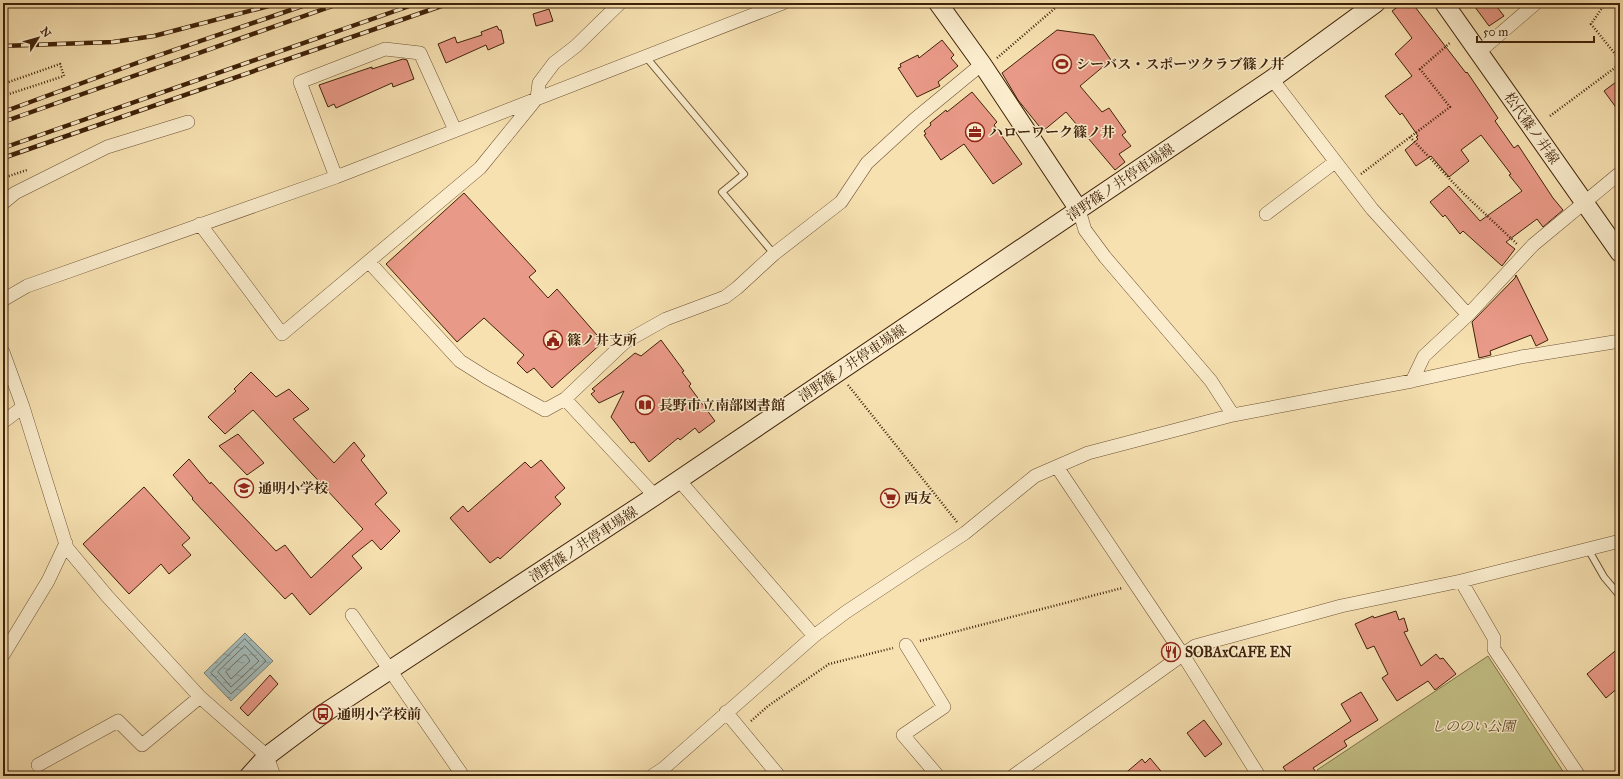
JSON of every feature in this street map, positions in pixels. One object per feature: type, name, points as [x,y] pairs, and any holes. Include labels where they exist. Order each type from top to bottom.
[{"type":"main road","points":[[938,3],[983,66],[1079,210]]},
{"type":"main road","name":"清野篠ノ井停車場線","points":[[249,776],[267,756],[323,714],[655,496],[1079,210],[1272,79],[1376,3]]},
{"type":"main road","name":"松代篠ノ井線","points":[[1444,3],[1620,253]]},
{"type":"street","points":[[200,224],[282,334],[480,168],[537,98],[539,83],[554,63],[576,46],[620,3]]},
{"type":"street","points":[[3,300],[27,286],[336,177],[783,3]]},
{"type":"street","points":[[1479,52],[1536,3]]},
{"type":"street","points":[[336,177],[300,82],[385,49],[420,53],[454,130]]},
{"type":"street","points":[[369,262],[460,361],[487,378],[545,410],[565,399],[625,342],[666,319],[725,296],[737,288],[774,254],[841,202],[867,163],[914,119],[983,66]]},
{"type":"street","points":[[1272,79],[1372,209],[1468,315]]},
{"type":"street","points":[[3,203],[15,193],[107,147],[188,122]]},
{"type":"street","points":[[1266,214],[1335,162]]},
{"type":"street","points":[[1412,381],[1424,356],[1468,315],[1526,252],[1620,173]]},
{"type":"street","points":[[1079,210],[1085,230],[1105,257],[1211,382],[1233,415]]},
{"type":"street","points":[[652,776],[664,768],[814,636],[846,612],[965,533],[1035,476],[1088,454],[1233,415],[1412,381],[1521,357],[1620,342]]},
{"type":"street","points":[[3,352],[23,407],[68,548],[107,596],[200,697],[267,756],[274,776]]},
{"type":"street","points":[[565,399],[655,496]]},
{"type":"street","points":[[3,422],[23,407]]},
{"type":"street","points":[[1057,467],[1183,655],[1259,776]]},
{"type":"street","points":[[678,480],[814,636]]},
{"type":"street","points":[[1013,776],[1195,646],[1341,606],[1461,580],[1620,541]]},
{"type":"street","points":[[3,655],[48,581],[66,543]]},
{"type":"street","points":[[1461,580],[1494,638],[1494,649],[1579,776]]},
{"type":"street","points":[[352,615],[463,776]]},
{"type":"street","points":[[906,645],[944,707],[903,735],[938,776]]},
{"type":"street","points":[[38,765],[118,721],[142,745],[200,697]]},
{"type":"street","points":[[726,712],[779,776]]},
{"type":"lane","points":[[645,56],[744,174],[722,192],[774,254]]},
{"type":"lane","points":[[1588,549],[1604,577],[1620,596]]},
{"type":"path","points":[[983,66],[1061,3]]},
{"type":"path","points":[[1608,3],[1602,8],[1591,24],[1620,60]]},
{"type":"path","points":[[1350,181],[1450,107],[1420,69],[1451,42]]},
{"type":"path","points":[[3,84],[60,64],[64,76],[3,96]]},
{"type":"path","points":[[1550,116],[1620,64]]},
{"type":"path","points":[[1410,137],[1463,194],[1526,252]]},
{"type":"path","points":[[838,372],[965,533]]},
{"type":"path","points":[[740,730],[768,706],[829,664],[1136,585]]},
{"type":"green space","name":"しののい公園","points":[[1488,656],[1566,776],[1321,776],[1317,770]]},
{"type":"water","points":[[245,633],[273,661],[231,701],[204,673]]},
{"type":"building","points":[[1403,3],[1412,3],[1466,73],[1467,72],[1498,118],[1495,121],[1514,148],[1518,145],[1553,198],[1563,210],[1543,227],[1537,219],[1506,242],[1515,249],[1502,266],[1463,231],[1460,234],[1445,215],[1443,217],[1430,202],[1449,186],[1480,221],[1522,191],[1481,135],[1461,150],[1469,161],[1449,177],[1431,156],[1416,166],[1405,150],[1418,139],[1416,137],[1418,136],[1402,113],[1400,115],[1385,96],[1412,76],[1395,54],[1412,38],[1392,11]]},
{"type":"building","points":[[1472,3],[1494,3],[1504,16],[1489,26]]},
{"type":"building","points":[[549,9],[553,21],[536,26],[533,14]]},
{"type":"building","points":[[497,26],[499,30],[501,30],[504,43],[488,50],[486,45],[446,63],[438,44],[455,37],[457,43],[482,35],[481,32]]},
{"type":"building","points":[[1057,30],[1094,35],[1111,60],[1080,86],[1102,112],[1109,108],[1126,132],[1122,135],[1131,146],[1119,154],[1125,162],[1115,170],[1066,112],[1043,131],[1018,100],[1002,73]]},
{"type":"building","points":[[942,40],[954,55],[951,58],[958,66],[938,82],[940,86],[917,97],[898,68],[901,67],[900,64],[918,55],[919,58]]},
{"type":"building","points":[[403,59],[407,60],[414,79],[393,87],[392,83],[336,108],[334,104],[328,107],[319,85],[372,67],[372,69]]},
{"type":"building","points":[[1620,79],[1620,113],[1604,91]]},
{"type":"building","points":[[972,92],[997,122],[994,125],[1022,164],[993,184],[964,144],[941,160],[924,135],[926,134],[924,131],[931,125],[930,123],[946,110],[947,112]]},
{"type":"building","points":[[464,193],[536,271],[529,277],[548,298],[557,289],[603,342],[552,388],[534,368],[527,373],[517,363],[524,355],[484,318],[457,342],[386,264]]},
{"type":"building","points":[[1516,275],[1548,340],[1536,346],[1531,335],[1490,351],[1491,355],[1479,358],[1472,322],[1515,278]]},
{"type":"building","points":[[661,340],[684,371],[682,372],[691,384],[689,386],[715,421],[699,433],[695,428],[680,440],[678,438],[649,462],[634,442],[631,443],[611,417],[624,391],[599,403],[591,394],[595,391],[592,389],[635,353],[641,356]]},
{"type":"building","points":[[251,372],[276,397],[289,389],[309,409],[293,419],[334,463],[354,442],[365,456],[361,460],[387,493],[375,504],[400,531],[381,550],[372,540],[352,556],[362,568],[310,615],[292,593],[285,599],[192,499],[193,498],[173,475],[189,459],[210,484],[211,482],[276,551],[285,545],[311,578],[363,529],[253,410],[225,434],[208,417],[236,391],[234,389]]},
{"type":"building","points":[[238,434],[264,463],[247,475],[219,446]]},
{"type":"building","points":[[541,460],[565,488],[555,497],[561,504],[500,559],[498,557],[490,563],[450,518],[463,506],[468,512],[525,462],[531,468]]},
{"type":"building","points":[[144,487],[190,538],[182,545],[191,555],[169,574],[161,564],[129,594],[83,544]]},
{"type":"building","points":[[1396,611],[1399,620],[1404,618],[1408,631],[1404,632],[1421,666],[1436,654],[1440,659],[1443,658],[1456,674],[1435,690],[1428,681],[1397,701],[1382,678],[1388,674],[1374,646],[1367,649],[1355,624],[1373,616],[1374,618]]},
{"type":"building","points":[[1620,647],[1620,686],[1606,698],[1587,674]]},
{"type":"building","points":[[270,675],[278,684],[248,716],[240,708]]},
{"type":"building","points":[[1361,692],[1378,720],[1344,741],[1347,746],[1313,768],[1319,776],[1289,776],[1283,767],[1351,721],[1341,704]]},
{"type":"building","points":[[1204,720],[1222,744],[1205,757],[1187,733]]},
{"type":"building","points":[[1150,758],[1165,776],[1122,776],[1142,759],[1145,763]]},
{"type":"railway","points":[[3,46],[113,42],[154,36],[280,3]]},
{"type":"railway","points":[[3,112],[145,60],[311,3]]},
{"type":"railway","points":[[3,122],[341,3]]},
{"type":"railway","points":[[3,148],[418,3]]},
{"type":"railway","points":[[3,158],[450,3]]},
{"type":"place","name":"シーバス・スポーツクラブ篠ノ井","points":[[1062,64]]},
{"type":"place","name":"ハローワーク篠ノ井","points":[[975,132]]},
{"type":"place","name":"篠ノ井支所","points":[[553,340]]},
{"type":"place","name":"長野市立南部図書館","points":[[645,405]]},
{"type":"place","name":"通明小学校","points":[[244,488]]},
{"type":"place","name":"西友","points":[[890,498]]},
{"type":"place","name":"SOBAxCAFE EN","points":[[1171,652]]},
{"type":"place","name":"通明小学校前","points":[[323,714]]}]
